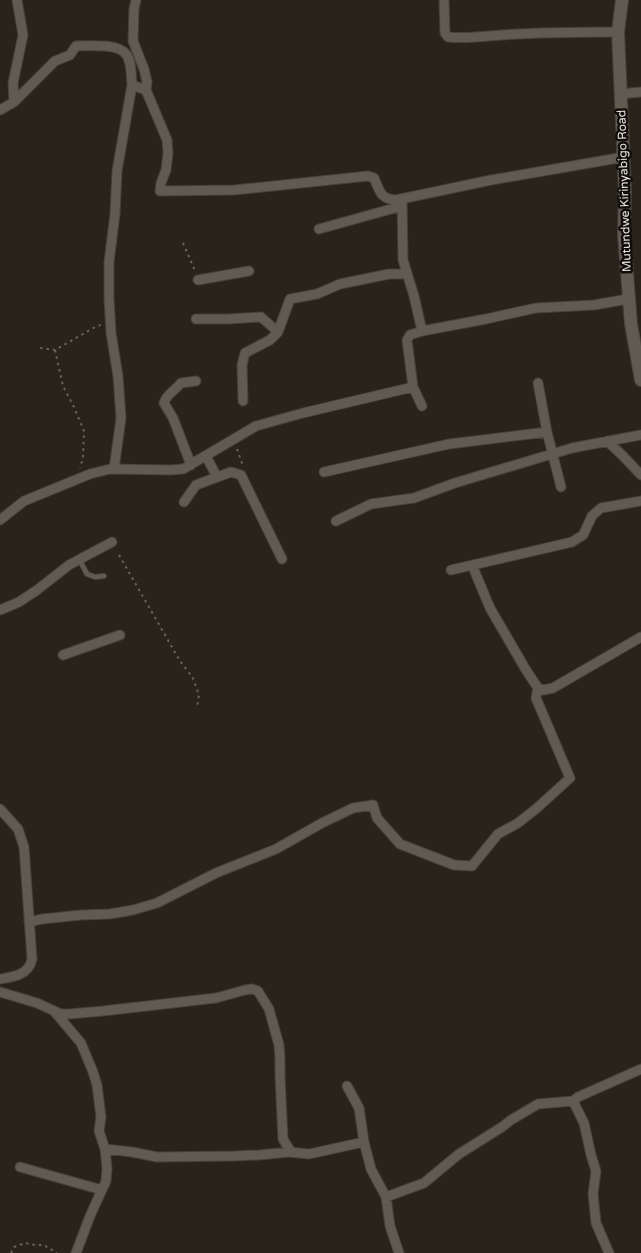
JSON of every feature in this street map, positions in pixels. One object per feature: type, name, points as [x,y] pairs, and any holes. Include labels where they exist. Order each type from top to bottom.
[{"type":"street","points":[[14,102],[13,83],[23,35],[17,0]]},
{"type":"street","points":[[136,0],[133,41],[144,69],[147,82],[146,90],[167,140],[166,170],[161,182],[160,191],[234,190],[368,176],[374,178],[382,196],[388,200],[402,203]]},
{"type":"street","points":[[444,0],[444,33],[448,38],[574,32],[618,32]]},
{"type":"street","name":"Mutundwe Kirinyabigo Road","points":[[622,0],[618,32],[624,157],[624,235],[628,299],[641,380]]},
{"type":"street","points":[[0,110],[14,102],[55,61],[70,55],[76,46],[117,48],[126,54],[130,63],[132,85],[117,171],[115,214],[109,262],[109,298],[121,418],[114,469]]},
{"type":"street","points":[[132,85],[146,90]]},
{"type":"street","points":[[621,94],[641,92]]},
{"type":"street","points":[[319,229],[402,203],[491,180],[624,157]]},
{"type":"street","points":[[402,203],[403,260],[422,330]]},
{"type":"street","points":[[198,280],[249,271]]},
{"type":"street","points":[[243,401],[242,365],[245,353],[270,340],[278,332],[290,299],[317,294],[348,282],[390,274],[406,274]]},
{"type":"street","points":[[422,406],[413,387],[407,340],[410,335],[422,330],[536,308],[594,305],[628,299]]},
{"type":"street","points":[[196,319],[261,317],[278,332]]},
{"type":"street","points":[[191,465],[173,418],[164,403],[166,398],[181,383],[196,381]]},
{"type":"street","points":[[538,383],[547,432],[561,486]]},
{"type":"street","points":[[0,520],[24,501],[90,474],[110,469],[183,469],[256,426],[413,387]]},
{"type":"street","points":[[324,472],[449,444],[547,432]]},
{"type":"street","points":[[336,521],[371,504],[414,498],[456,483],[572,448],[641,435]]},
{"type":"street","points":[[607,441],[641,475]]},
{"type":"street","points":[[206,456],[217,477]]},
{"type":"street","points":[[184,502],[196,485],[231,472],[241,475],[282,558]]},
{"type":"street","points":[[451,570],[572,542],[582,535],[592,516],[601,508],[641,502]]},
{"type":"street","points":[[0,610],[19,602],[38,590],[69,565],[112,542]]},
{"type":"street","points":[[472,565],[490,608],[538,688],[543,690],[553,688],[641,637]]},
{"type":"street","points":[[63,655],[120,635]]},
{"type":"street","points":[[29,922],[42,919],[110,914],[157,903],[216,874],[276,849],[353,808],[373,805],[377,818],[400,844],[454,865],[472,866],[498,834],[518,823],[570,778],[536,698],[538,688]]},
{"type":"street","points":[[0,809],[18,829],[24,847],[32,959],[28,970],[20,975],[0,979]]},
{"type":"street","points":[[0,992],[37,1002],[61,1014],[69,1014],[216,998],[245,990],[258,991],[269,1009],[279,1045],[283,1139],[291,1152]]},
{"type":"street","points":[[54,1011],[81,1044],[93,1072],[97,1085],[101,1116],[99,1130],[105,1149],[106,1181],[76,1253]]},
{"type":"street","points":[[386,1197],[424,1183],[459,1154],[538,1104],[573,1102],[578,1097],[641,1069]]},
{"type":"street","points":[[347,1086],[359,1108],[364,1142],[371,1169],[386,1197],[390,1226],[399,1253]]},
{"type":"street","points":[[573,1102],[584,1123],[596,1171],[593,1194],[596,1223],[608,1253]]},
{"type":"street","points":[[105,1149],[157,1157],[234,1156],[291,1152],[310,1154],[364,1142]]},
{"type":"street","points":[[20,1167],[102,1190]]},
{"type":"lane","points":[[79,559],[86,574],[95,577],[104,576]]},
{"type":"path","points":[[182,243],[198,280]]},
{"type":"path","points":[[40,348],[55,350],[97,326],[111,324]]},
{"type":"path","points":[[55,350],[63,386],[74,406],[84,431],[83,458],[77,480]]},
{"type":"path","points":[[233,440],[243,464],[244,480]]},
{"type":"path","points":[[119,555],[180,661],[193,678],[200,695],[197,707]]},
{"type":"path","points":[[11,1253],[14,1247],[24,1243],[44,1244],[57,1253]]}]
